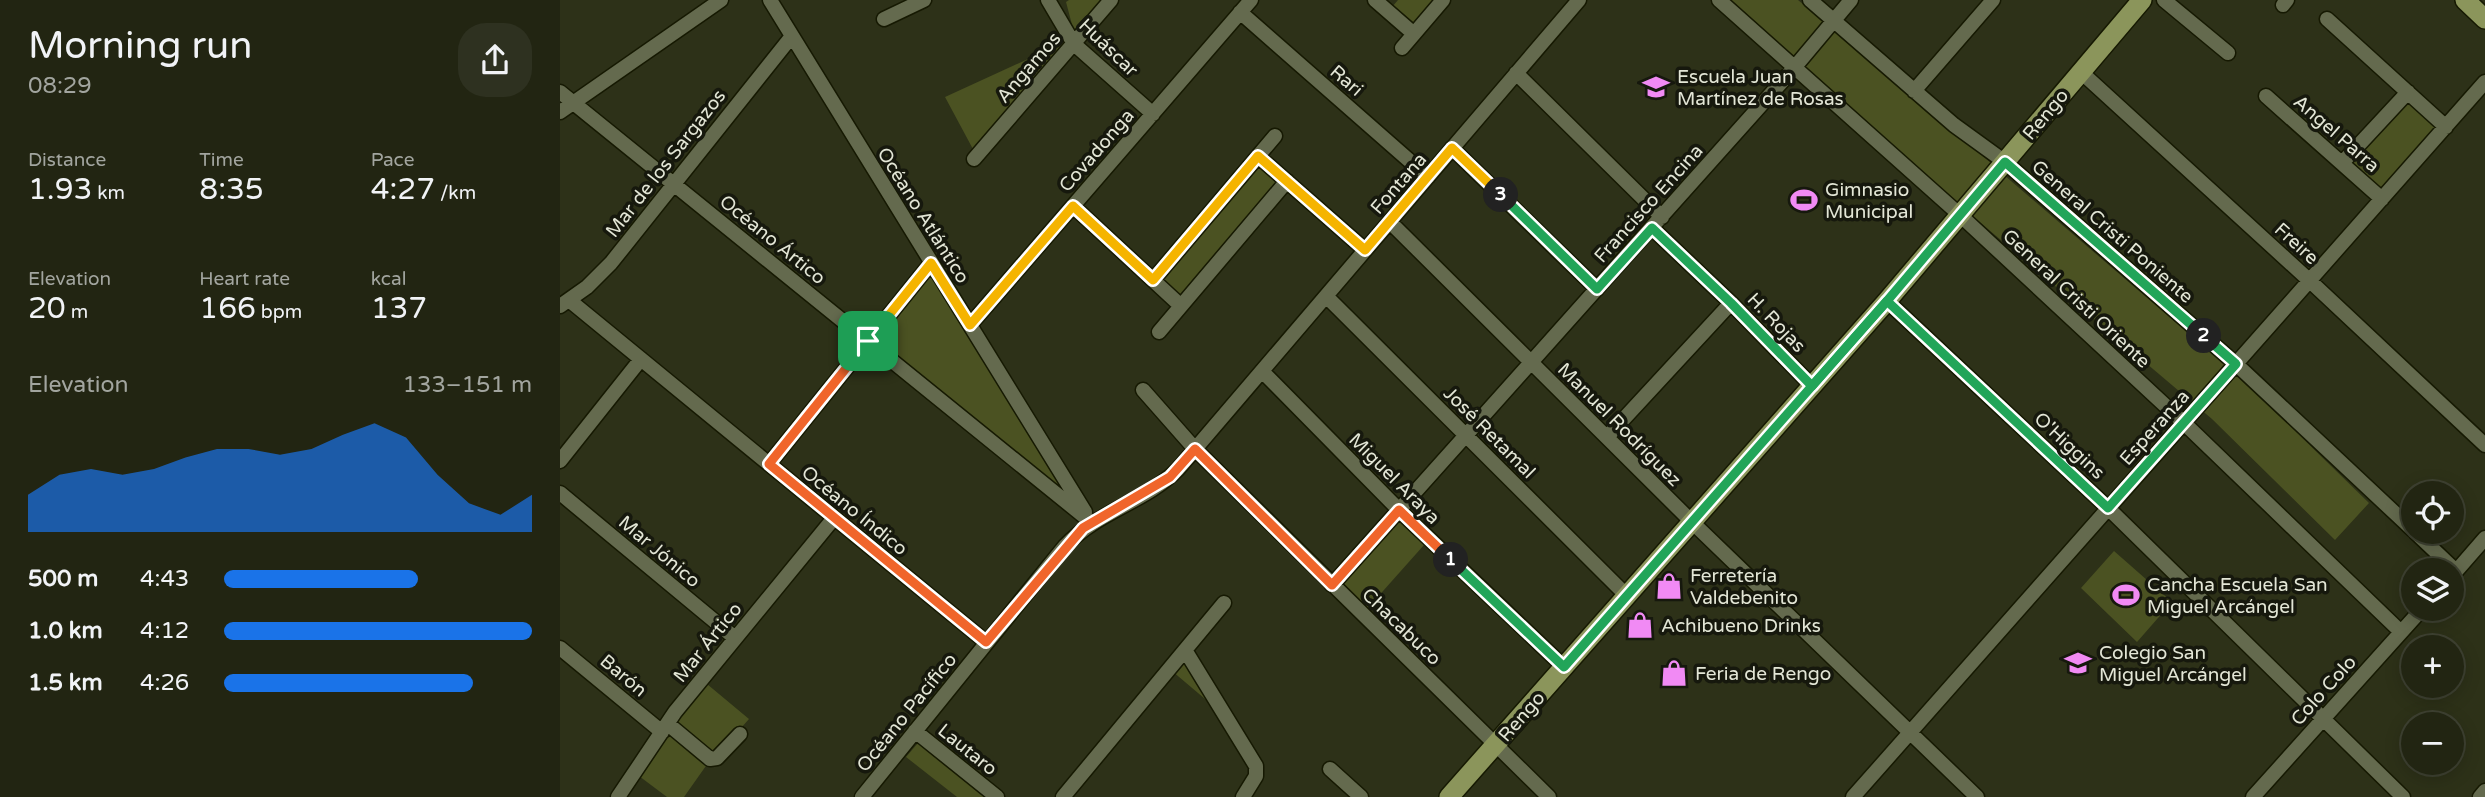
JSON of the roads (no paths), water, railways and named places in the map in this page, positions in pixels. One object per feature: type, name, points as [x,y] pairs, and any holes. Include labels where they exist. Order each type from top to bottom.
[{"type":"main road","name":"Rengo","points":[[1450,797],[1887,301],[2142,0]]},
{"type":"main road","points":[[2465,0],[2485,19]]},
{"type":"street","points":[[560,112],[721,0]]},
{"type":"street","name":"Océano Atlántico","points":[[770,0],[1091,522]]},
{"type":"street","points":[[884,19],[923,0]]},
{"type":"street","name":"Huáscar","points":[[1048,0],[1074,44],[1153,114]]},
{"type":"street","name":"Angamos","points":[[974,159],[1111,0]]},
{"type":"street","name":"Covadonga","points":[[970,325],[1251,0]]},
{"type":"street","points":[[1402,48],[1443,0]]},
{"type":"street","name":"General Cristi Oriente","points":[[1718,0],[1960,215],[2184,423],[2401,632]]},
{"type":"street","name":"General Cristi Poniente","points":[[1810,0],[1954,125],[2005,162],[2236,364],[2401,519]]},
{"type":"street","name":"Francisco Encina","points":[[1332,585],[1794,68],[1851,0]]},
{"type":"street","points":[[1914,91],[1993,0]]},
{"type":"street","points":[[2164,0],[2228,53]]},
{"type":"street","points":[[1383,3],[1414,34]]},
{"type":"street","name":"Fontana","points":[[1161,483],[1170,477],[1195,449],[1390,222],[1516,74],[1571,3]]},
{"type":"street","name":"Rari","points":[[1240,12],[1428,177]]},
{"type":"street","points":[[2327,19],[2446,127]]},
{"type":"street","name":"Mar de los Sargazos","points":[[563,304],[611,263],[792,36]]},
{"type":"street","name":"Freire","points":[[2081,72],[2485,444]]},
{"type":"street","name":"H. Rojas","points":[[1516,74],[1812,386]]},
{"type":"street","name":"Esperanza","points":[[1853,797],[2485,82]]},
{"type":"street","name":"Océano Ártico","points":[[560,92],[1091,522]]},
{"type":"street","points":[[2342,163],[2407,92]]},
{"type":"street","name":"Angel Parra","points":[[2266,96],[2382,199]]},
{"type":"street","points":[[1153,280],[1275,136]]},
{"type":"street","points":[[1452,148],[1597,289]]},
{"type":"street","points":[[1258,156],[1365,250]]},
{"type":"street","points":[[1158,332],[1287,181]]},
{"type":"street","points":[[1073,206],[1181,306]]},
{"type":"street","name":"Manuel Rodríguez","points":[[1390,222],[1692,522],[1977,797]]},
{"type":"street","points":[[769,464],[931,263]]},
{"type":"street","name":"José Retamal","points":[[1326,296],[1627,596]]},
{"type":"street","name":"O'Higgins","points":[[1887,301],[2108,508],[2403,797]]},
{"type":"street","points":[[1607,438],[1731,303]]},
{"type":"street","name":"Océano Índico","points":[[563,304],[641,359],[986,642]]},
{"type":"street","points":[[560,461],[641,359]]},
{"type":"street","name":"Miguel Araya","points":[[1262,371],[1399,510],[1564,667]]},
{"type":"street","name":"Chacabuco","points":[[1143,390],[1195,449],[1549,797]]},
{"type":"street","name":"Océano Pacífico","points":[[862,797],[1065,546],[1091,522],[1161,483]]},
{"type":"street","name":"Mar Jónico","points":[[560,493],[735,638]]},
{"type":"street","name":"Mar Ártico","points":[[618,797],[675,712],[834,517]]},
{"type":"street","points":[[2464,562],[2485,538]]},
{"type":"street","name":"General Cristi Poniente","points":[[2426,544],[2440,558]]},
{"type":"street","points":[[1063,797],[1224,603]]},
{"type":"street","name":"Colo Colo","points":[[2253,797],[2411,621]]},
{"type":"street","name":"Barón","points":[[560,648],[710,759],[717,758],[740,734]]},
{"type":"street","points":[[1185,650],[1256,766],[1256,776],[1242,797]]},
{"type":"street","name":"Lautaro","points":[[915,731],[997,797]]},
{"type":"street","points":[[1330,769],[1361,797]]},
{"type":"street","points":[[2480,797],[2485,791]]},
{"type":"place","name":"Escuela Juan Martínez de Rosas","points":[[1656,87]]},
{"type":"place","name":"Gimnasio Municipal","points":[[1804,200]]},
{"type":"place","name":"Ferretería Valdebenito","points":[[1669,586]]},
{"type":"place","name":"Cancha Escuela San Miguel Arcángel","points":[[2126,595]]},
{"type":"place","name":"Achibueno Drinks","points":[[1640,625]]},
{"type":"place","name":"Colegio San Miguel Arcángel","points":[[2078,663]]},
{"type":"place","name":"Feria de Rengo","points":[[1674,673]]}]
